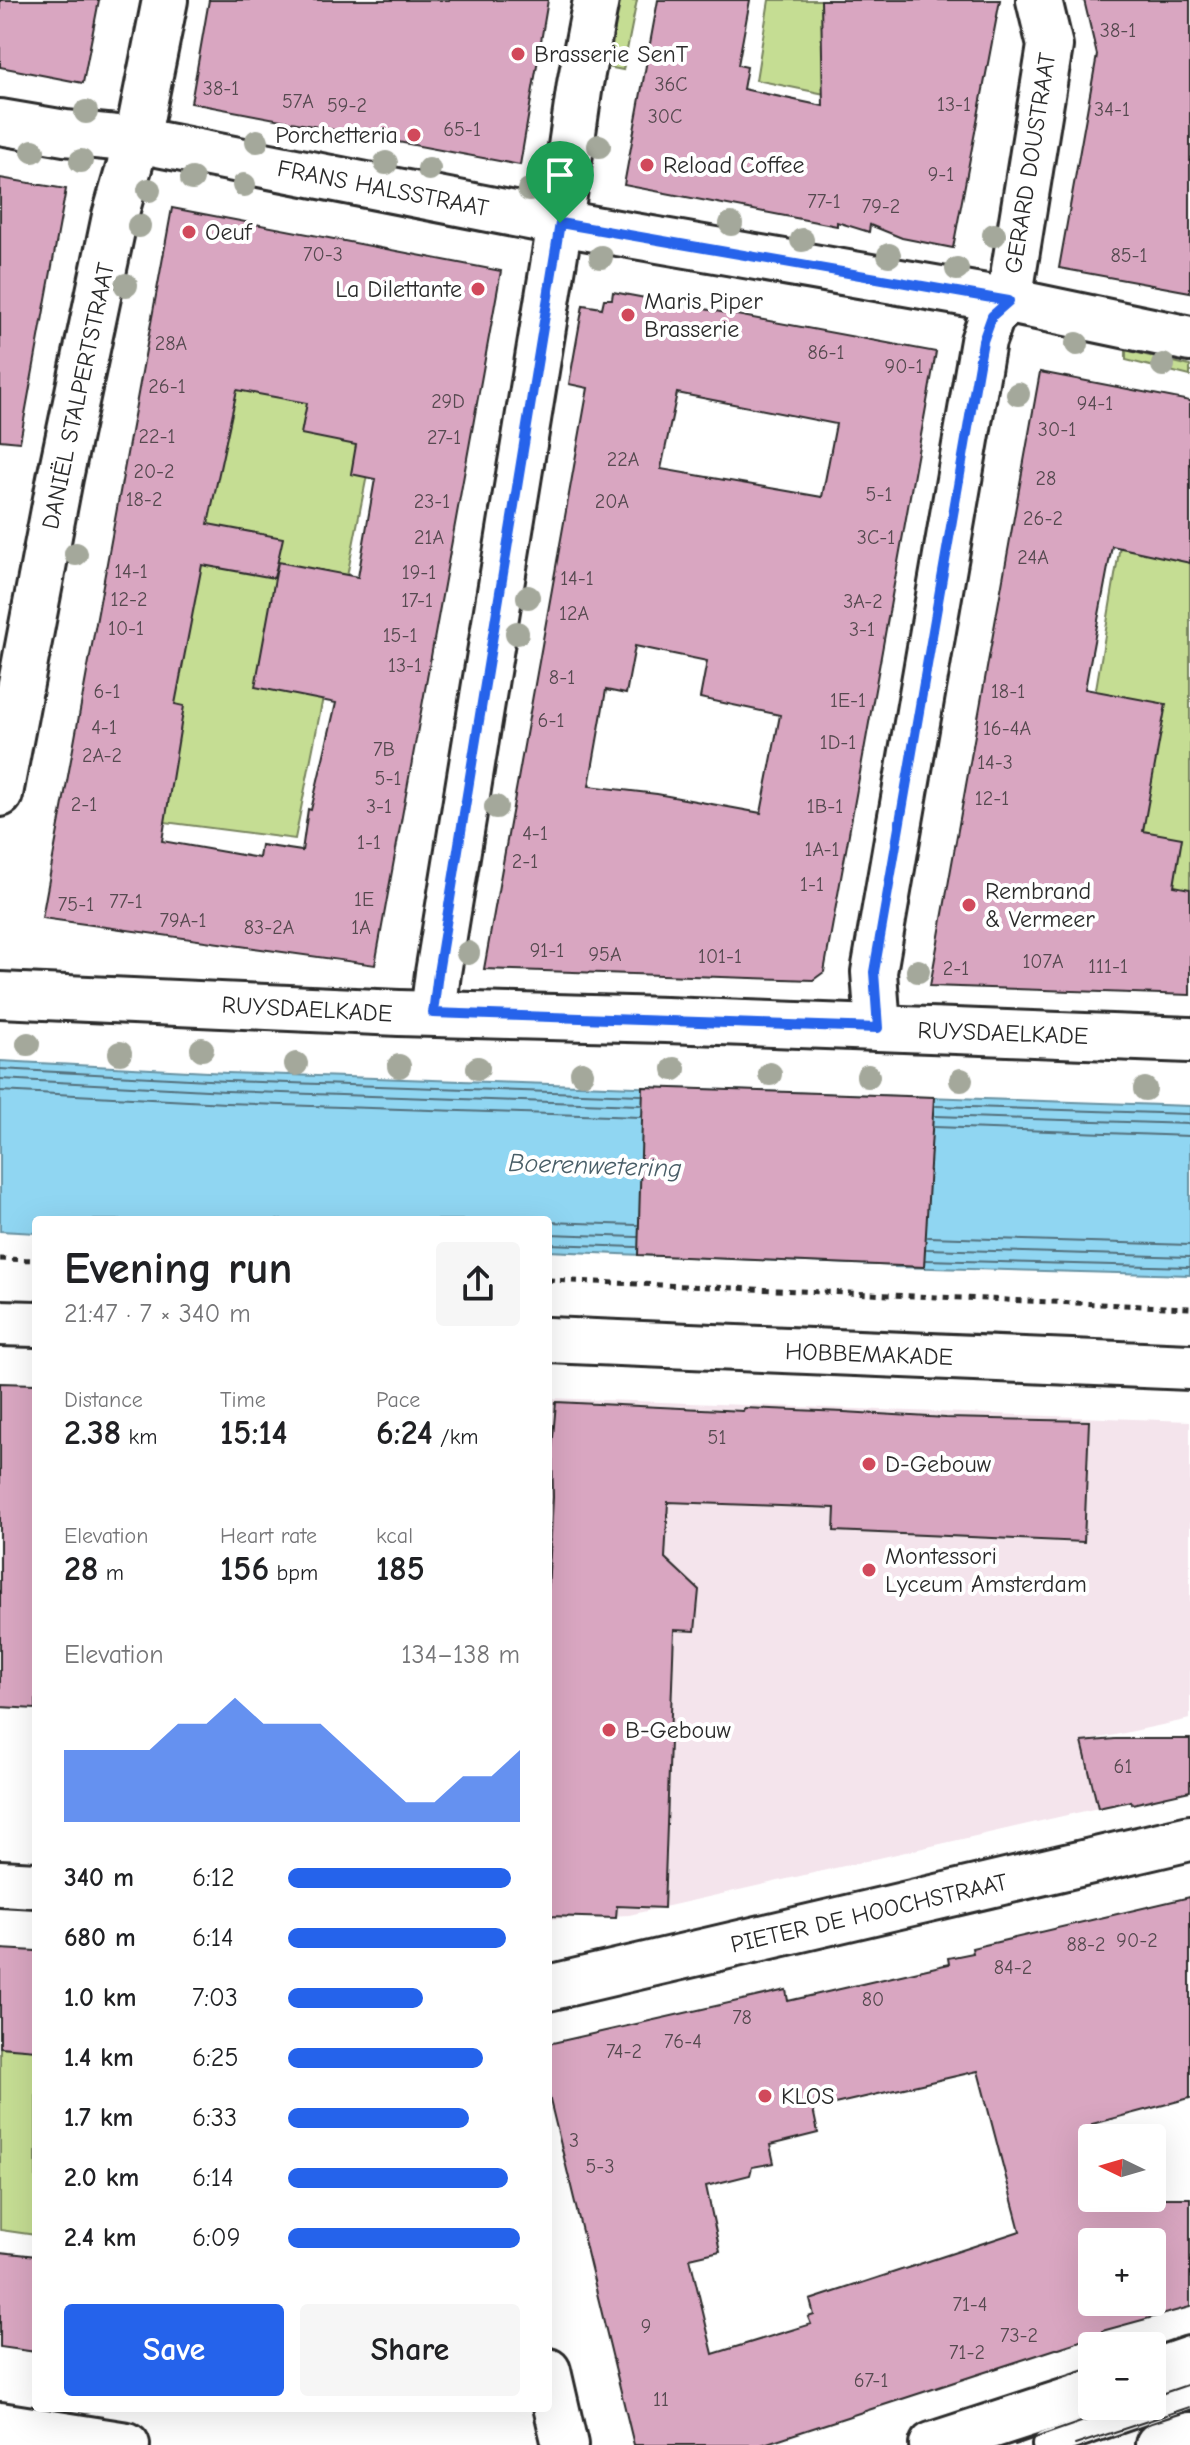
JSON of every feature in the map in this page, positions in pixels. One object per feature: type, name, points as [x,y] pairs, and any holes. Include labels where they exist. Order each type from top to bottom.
[{"type":"street","name":"DANIËL STALPERTSTRAAT","points":[[0,794],[66,447],[115,216],[137,140],[165,0]]},
{"type":"street","points":[[433,1013],[580,84],[596,0]]},
{"type":"street","name":"GERARD DOUSTRAAT","points":[[878,1028],[874,972],[983,341],[992,316],[1009,301],[1050,46],[1039,0]]},
{"type":"street","name":"FRANS HALSSTRAAT","points":[[0,122],[65,133],[137,140],[560,223],[1009,301],[1190,339]]},
{"type":"street","name":"RUYSDAELKADE","points":[[0,995],[1190,1040]]},
{"type":"street","points":[[0,1323],[32,1324]]},
{"type":"street","name":"HOBBEMAKADE","points":[[552,1340],[1190,1367]]},
{"type":"street","name":"PIETER DE HOOCHSTRAAT","points":[[552,1987],[1190,1838]]},
{"type":"street","points":[[0,1883],[32,1885]]},
{"type":"street","points":[[1166,2367],[1190,2359]]},
{"type":"street","points":[[552,2388],[565,2445]]},
{"type":"street","points":[[932,2445],[1078,2398]]},
{"type":"street","points":[[0,2425],[127,2445]]},
{"type":"street","points":[[1158,2445],[1190,2435]]},
{"type":"lane","points":[[1046,2445],[1190,2395]]},
{"type":"path","points":[[0,1259],[32,1260]]},
{"type":"path","points":[[552,1280],[1190,1308]]},
{"type":"shaded area","name":"Montessori Lyceum Amsterdam","points":[[552,1398],[1190,1421],[1190,1719],[1082,1742],[1098,1808],[629,1915],[552,1919]]},
{"type":"green space","points":[[610,0],[637,0],[623,70],[597,65]]},
{"type":"green space","points":[[769,0],[889,0],[864,102],[756,80]]},
{"type":"green space","points":[[244,338],[390,359],[295,839],[149,820]]},
{"type":"green space","points":[[1126,350],[1190,366],[1190,376],[1126,360]]},
{"type":"green space","points":[[1134,462],[1190,473],[1190,890],[1065,874]]},
{"type":"green space","points":[[0,2045],[32,2047],[32,2234],[0,2230]]},
{"type":"water","name":"Boerenwetering","points":[[0,1061],[227,1073],[1190,1106],[1190,1275],[894,1267],[902,1266],[552,1251],[552,1216],[32,1216],[32,1233],[0,1231]]},
{"type":"building","points":[[0,0],[99,0],[83,83],[0,67]]},
{"type":"building","points":[[209,0],[548,0],[520,165],[191,103]]},
{"type":"building","points":[[658,0],[750,0],[738,65],[747,67],[743,89],[823,106],[821,0],[1000,0],[953,248],[902,238],[870,225],[869,232],[837,222],[837,226],[624,185]]},
{"type":"building","points":[[1084,0],[1190,0],[1190,292],[1059,268],[1097,55]]},
{"type":"building","points":[[0,178],[66,189],[20,442],[0,440]]},
{"type":"building","points":[[172,208],[501,271],[375,965],[42,918]],"holes":[[[237,390],[307,403],[301,434],[356,445],[351,474],[375,479],[358,577],[278,562],[255,687],[336,703],[311,810],[308,809],[302,851],[261,845],[259,858],[162,841],[184,706],[175,704],[202,565],[274,578],[283,538],[208,524]]]},
{"type":"building","points":[[613,292],[936,352],[824,972],[813,980],[484,969],[588,388],[569,384],[583,305],[602,308],[604,299],[612,299]],"holes":[[[677,393],[836,424],[822,497],[661,469]],[[635,646],[707,661],[700,698],[780,715],[761,813],[657,794],[589,786],[606,690],[626,694]]]},
{"type":"building","points":[[1040,372],[1190,401],[1190,563],[1112,546],[1085,689],[1166,704],[1143,831],[1182,838],[1174,886],[1190,889],[1190,995],[930,986]]},
{"type":"building","points":[[643,1087],[934,1097],[924,1267],[638,1255]]},
{"type":"building","points":[[0,1383],[32,1384],[32,1709],[0,1707]]},
{"type":"building","points":[[556,1402],[1089,1421],[1084,1542],[834,1531],[835,1508],[668,1502],[665,1558],[699,1590],[695,1631],[674,1630],[664,1908],[617,1906],[616,1918],[552,1916],[552,1449]]},
{"type":"building","points":[[1190,1739],[1190,1791],[1098,1808],[1082,1742]]},
{"type":"building","points":[[1190,1897],[1190,2098],[1092,2124],[1078,2124],[1078,2212],[1166,2212],[1166,2198],[1190,2198],[1190,2307],[1166,2314],[1166,2228],[1078,2228],[1078,2316],[1157,2316],[1102,2332],[1078,2332],[1078,2342],[761,2445],[634,2445],[552,2108],[552,2043],[786,1990],[788,2001],[949,1964],[948,1958],[973,1953],[972,1948]],"holes":[[[978,2071],[1020,2231],[810,2300],[814,2315],[808,2317],[811,2324],[713,2354],[690,2258],[720,2251],[706,2186],[750,2175],[752,2167],[774,2163],[770,2145],[818,2133],[813,2109]]]},
{"type":"building","points":[[0,1949],[32,1951],[32,2050],[0,2047]]},
{"type":"building","points":[[0,2252],[32,2256],[32,2351],[0,2347]]},
{"type":"tram line","points":[[1166,2392],[1190,2384]]},
{"type":"tram line","points":[[1075,2445],[1190,2407]]},
{"type":"tram line","points":[[1015,2445],[1087,2420]]},
{"type":"place","name":"Brasserie SenT","points":[[518,54]]},
{"type":"place","name":"Porchetteria","points":[[414,135]]},
{"type":"place","name":"Reload Coffee","points":[[647,165]]},
{"type":"place","name":"Oeuf","points":[[189,232]]},
{"type":"place","name":"La Dilettante","points":[[478,289]]},
{"type":"place","name":"Maris Piper Brasserie","points":[[628,315]]},
{"type":"place","name":"Rembrand & Vermeer","points":[[969,905]]},
{"type":"place","name":"D-Gebouw","points":[[869,1464]]},
{"type":"place","name":"Montessori Lyceum Amsterdam","points":[[869,1570]]},
{"type":"place","name":"B-Gebouw","points":[[609,1730]]},
{"type":"place","name":"KLOS","points":[[765,2096]]},
{"type":"route","points":[[560,223],[1009,301],[992,316],[983,341],[874,972],[878,1028],[433,1013],[560,223]]}]
